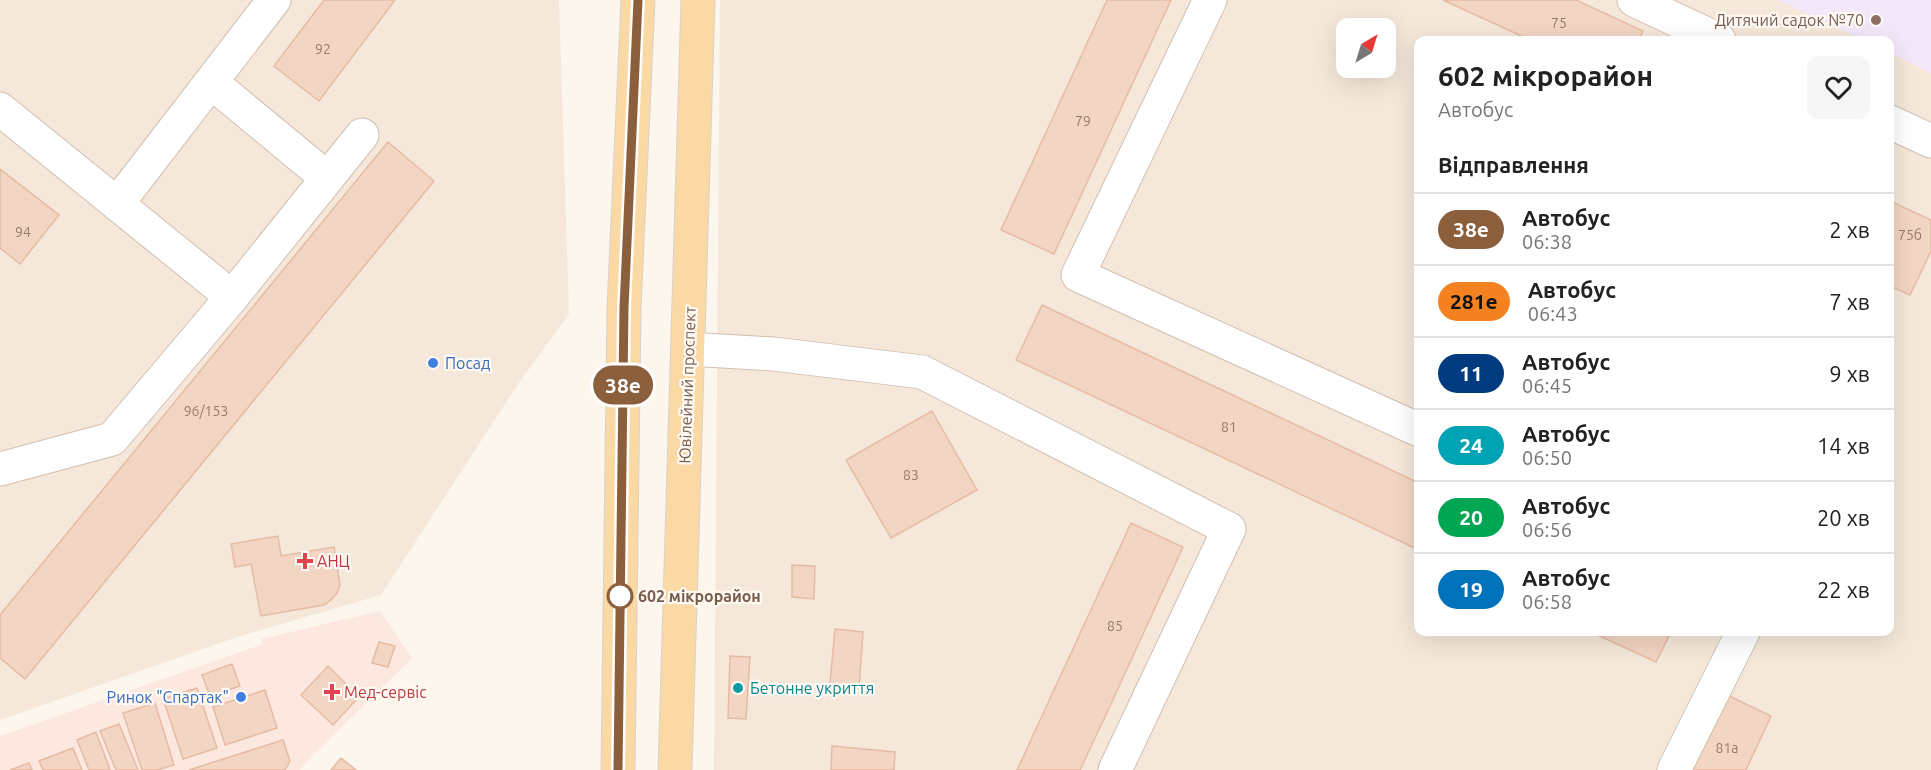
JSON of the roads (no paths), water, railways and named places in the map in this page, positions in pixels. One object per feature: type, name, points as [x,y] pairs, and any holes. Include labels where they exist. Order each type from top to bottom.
[{"type":"main road","points":[[618,770],[624,308],[638,0]]},
{"type":"main road","name":"Ювілейний проспект","points":[[675,770],[698,0]]},
{"type":"lane","points":[[117,204],[274,0]]},
{"type":"lane","points":[[1210,0],[1078,275],[1414,428]]},
{"type":"lane","points":[[1634,0],[1698,36]]},
{"type":"lane","points":[[211,82],[327,178]]},
{"type":"lane","points":[[0,109],[232,297]]},
{"type":"lane","points":[[1894,124],[1931,141]]},
{"type":"lane","points":[[0,469],[112,439],[232,297],[362,135]]},
{"type":"lane","points":[[688,349],[774,354],[922,372],[1229,529],[1115,770]]},
{"type":"lane","points":[[1674,770],[1741,636]]},
{"type":"place","name":"Дитячий садок №70","points":[[1876,20]]},
{"type":"place","name":"Посад","points":[[433,363]]},
{"type":"place","name":"АНЦ","points":[[305,561]]},
{"type":"place","name":"602 мікрорайон","points":[[620,596]]},
{"type":"place","name":"Бетонне укриття","points":[[738,688]]},
{"type":"place","name":"Мед-сервіс","points":[[332,692]]},
{"type":"place","name":"Ринок \"Спартак\"","points":[[241,697]]}]
